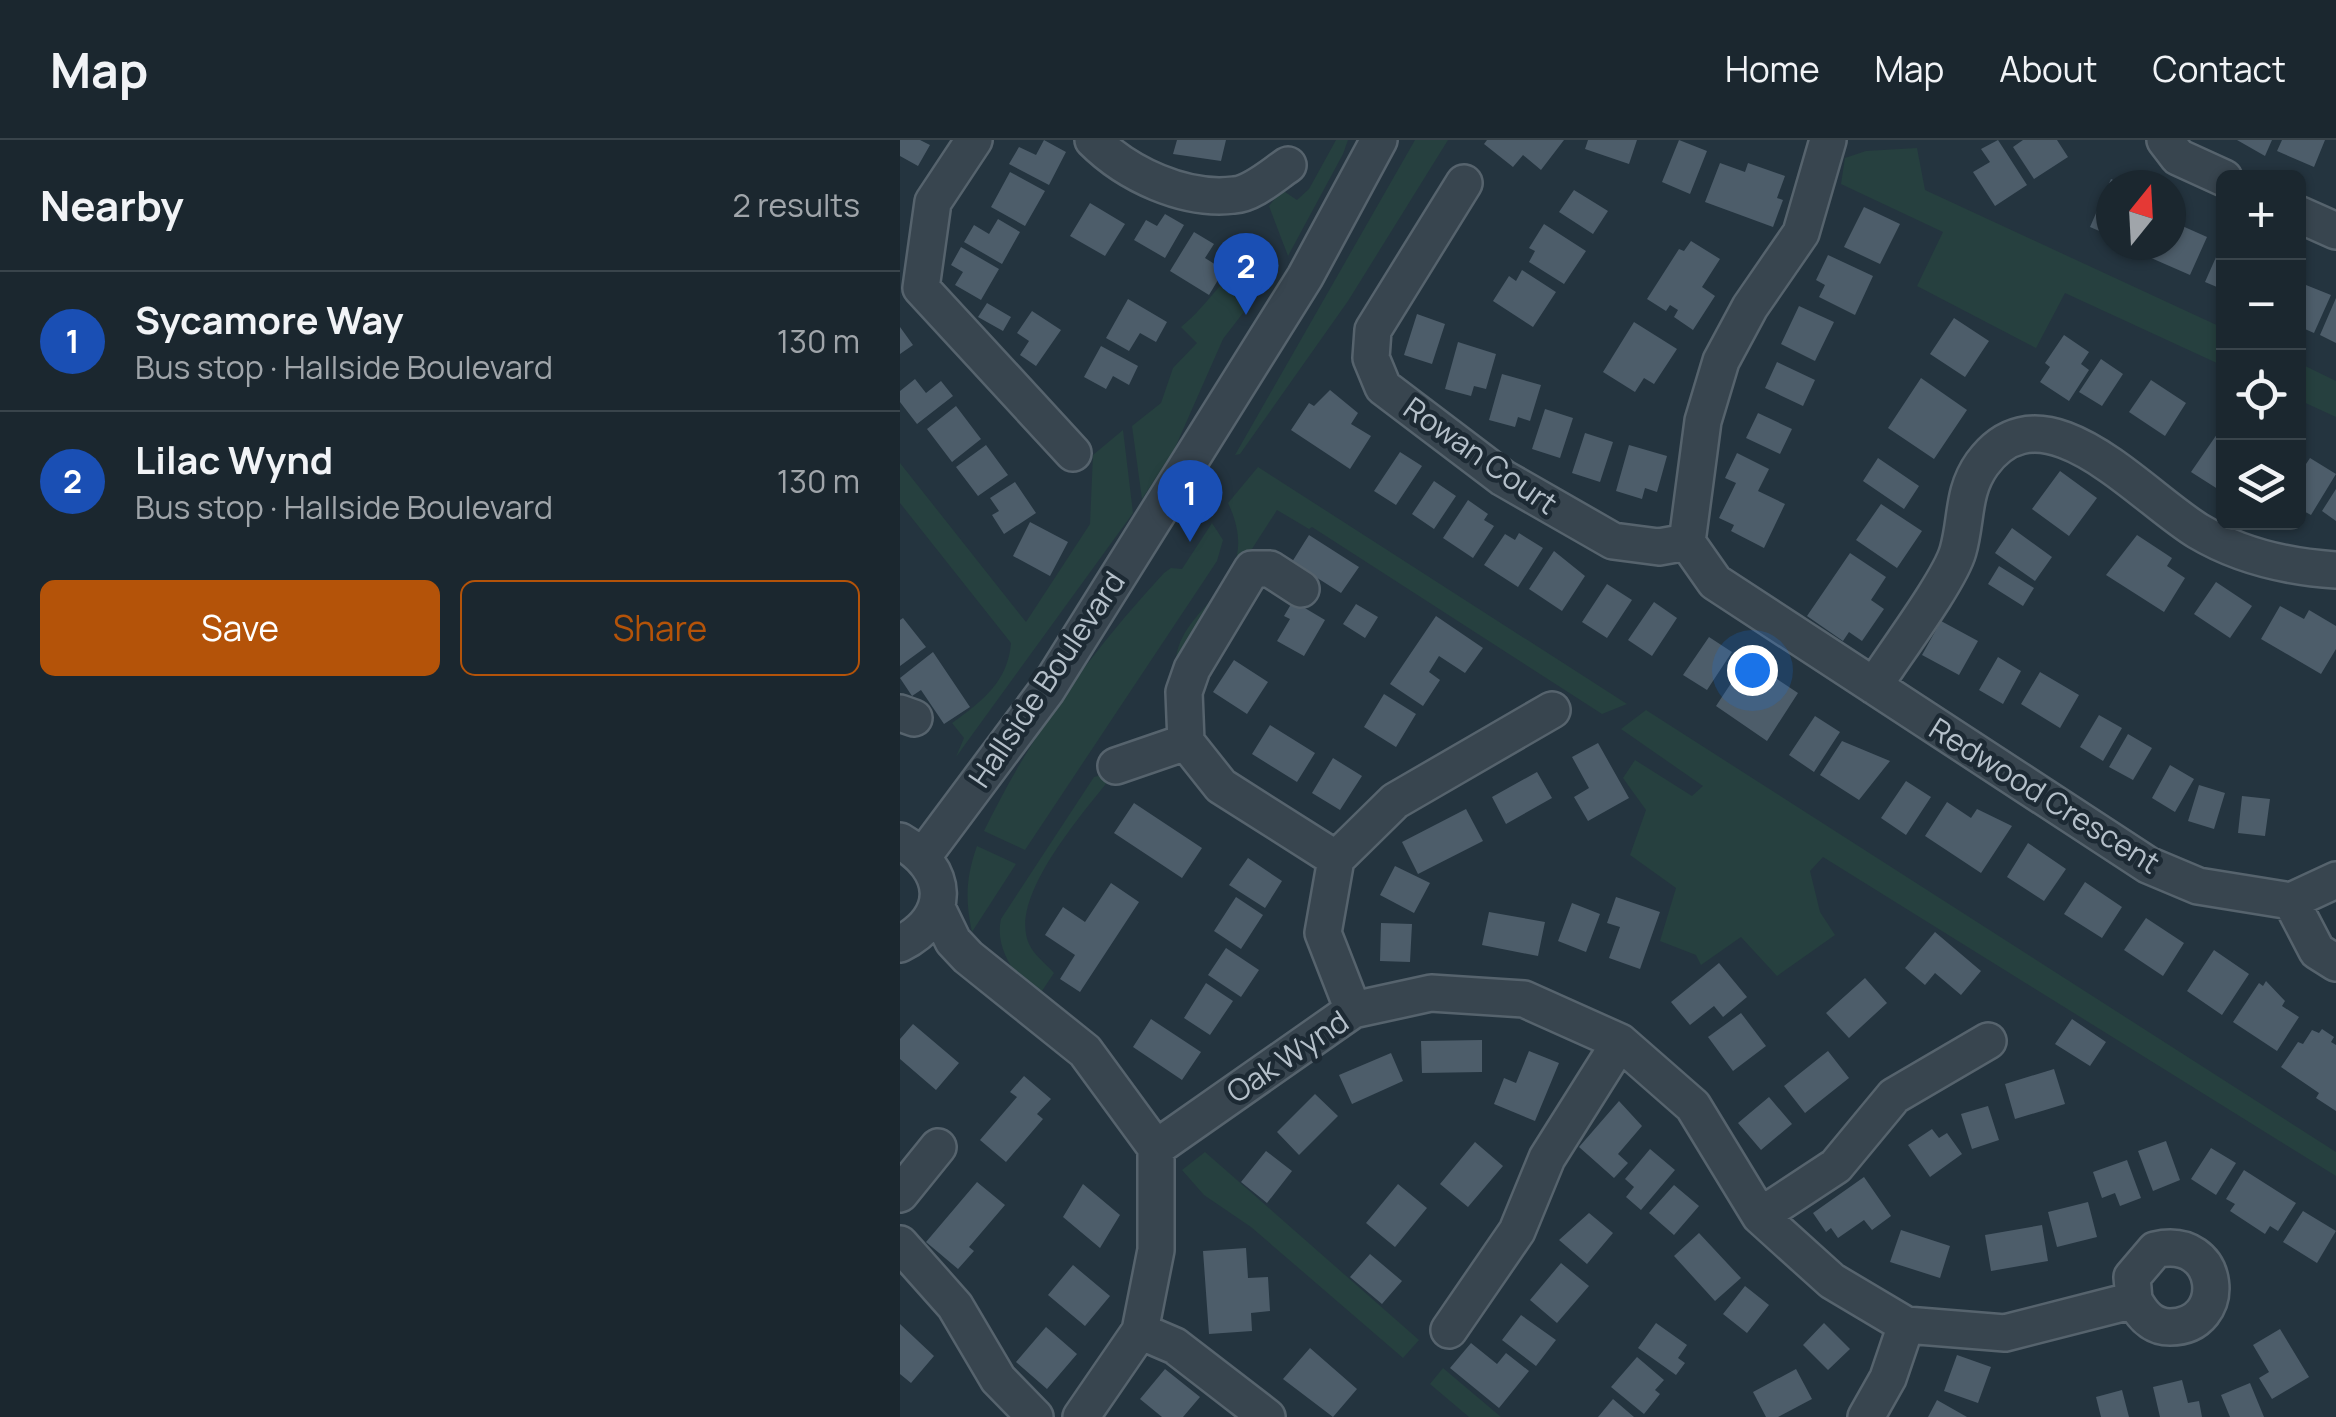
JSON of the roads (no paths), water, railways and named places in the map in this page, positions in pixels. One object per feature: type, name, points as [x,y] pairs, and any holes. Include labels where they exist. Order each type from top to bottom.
[{"type":"street","points":[[974,140],[933,202],[921,288],[1073,454]]},
{"type":"street","points":[[1093,140],[1141,177],[1194,192],[1236,196],[1288,165]]},
{"type":"street","name":"Hallside Boulevard","points":[[1156,1148],[1085,1051],[953,941],[937,908],[935,872],[912,848],[1047,690],[1305,277],[1379,140]]},
{"type":"street","points":[[1686,542],[1703,421],[1721,361],[1750,307],[1801,233],[1828,140]]},
{"type":"street","points":[[2166,140],[2178,156],[2216,174]]},
{"type":"street","name":"Rowan Court","points":[[1464,182],[1373,330],[1371,358],[1383,387],[1503,478],[1613,542],[1659,547],[1686,542]]},
{"type":"street","points":[[2306,218],[2336,231]]},
{"type":"street","points":[[1874,686],[1958,553],[1965,495],[1982,463],[2010,437],[2026,432],[2045,432],[2084,448],[2201,533],[2251,556],[2336,570]]},
{"type":"street","name":"Redwood Crescent","points":[[1686,542],[1715,582],[2148,865],[2198,886],[2292,901]]},
{"type":"street","points":[[1301,589],[1270,569],[1252,569],[1200,649],[1184,692],[1186,742],[1220,786],[1336,859]]},
{"type":"street","points":[[1353,1010],[1323,933],[1336,859],[1395,802],[1552,710]]},
{"type":"street","points":[[1116,766],[1186,742]]},
{"type":"street","points":[[2336,880],[2292,901],[2317,951],[2336,963]]},
{"type":"street","points":[[900,944],[922,933],[937,908]]},
{"type":"street","name":"Oak Wynd","points":[[1156,1148],[1353,1010],[1431,993],[1524,999],[1620,1042],[1693,1106],[1760,1216],[1832,1281],[1906,1325],[2005,1333],[2134,1300]]},
{"type":"street","points":[[1760,1216],[1836,1166],[1894,1096],[1988,1041]]},
{"type":"street","points":[[1449,1330],[1518,1231],[1548,1158],[1620,1042]]},
{"type":"street","points":[[900,1194],[938,1146]]},
{"type":"street","points":[[1081,1417],[1140,1331],[1156,1250],[1156,1148]]},
{"type":"street","points":[[900,1244],[955,1306],[998,1379],[1035,1417]]},
{"type":"street","points":[[1866,1417],[1888,1378],[1906,1325]]},
{"type":"street","points":[[1140,1331],[1175,1346],[1267,1417]]},
{"type":"place","name":"Lilac Wynd","points":[[1246,315]]},
{"type":"place","name":"Sycamore Way","points":[[1190,542]]}]
